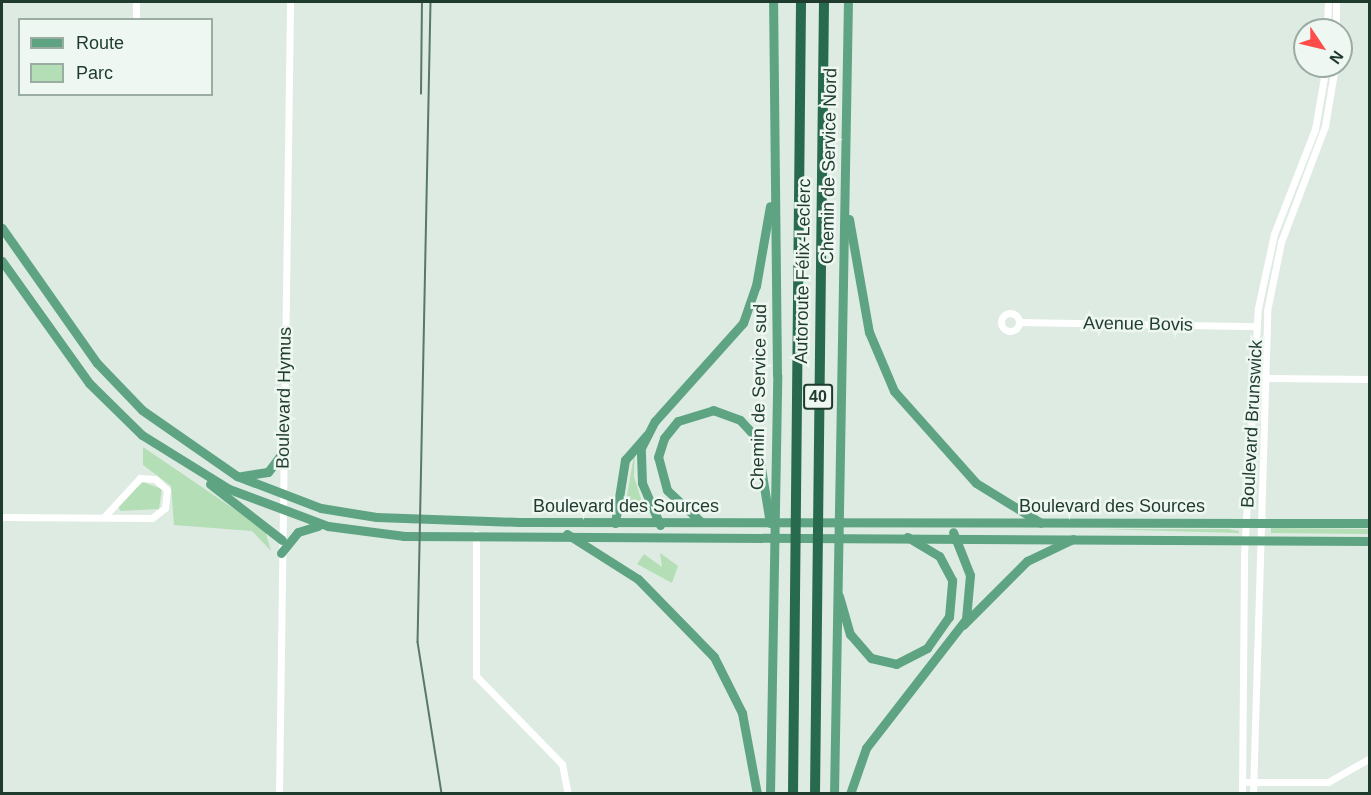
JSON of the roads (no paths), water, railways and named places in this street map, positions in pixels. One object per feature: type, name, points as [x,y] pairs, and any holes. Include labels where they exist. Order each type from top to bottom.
[{"type":"highway","name":"Autoroute Félix-Leclerc","points":[[792,794],[801,2]]},
{"type":"highway","name":"Autoroute Félix-Leclerc","points":[[815,794],[824,2]]},
{"type":"main road","name":"Chemin de Service sud","points":[[770,794],[777,243],[772,195],[774,2]]},
{"type":"main road","name":"Chemin de Service Nord","points":[[836,584],[846,199],[848,2]]},
{"type":"main road","points":[[615,523],[625,460],[743,323],[756,286],[772,195]]},
{"type":"main road","points":[[846,199],[869,332],[894,391],[976,483],[1042,524]]},
{"type":"main road","name":"Boulevard des Sources","points":[[2,228],[116,385],[170,434],[237,476],[283,498],[376,517],[615,523],[700,521],[1042,524],[1370,523]]},
{"type":"main road","name":"Boulevard des Sources","points":[[2,261],[98,394],[142,435],[194,471],[283,513],[323,525],[393,535],[668,534],[1370,541]]},
{"type":"main road","points":[[700,521],[668,490],[658,457],[664,438],[678,421],[713,410],[740,420],[756,437],[772,541]]},
{"type":"main road","points":[[647,435],[640,476],[658,523],[668,534]]},
{"type":"main road","points":[[237,476],[264,474],[284,452]]},
{"type":"main road","points":[[194,471],[282,540]]},
{"type":"main road","points":[[946,523],[955,536],[971,583],[963,625]]},
{"type":"main road","points":[[281,553],[298,532],[323,525]]},
{"type":"main road","points":[[567,534],[638,579],[714,657],[742,713],[756,794]]},
{"type":"main road","points":[[836,584],[847,627],[865,654],[890,664],[919,655],[944,626],[953,585],[942,559],[905,536]]},
{"type":"main road","points":[[850,794],[866,748],[963,625],[1027,561],[1074,539]]},
{"type":"main road","points":[[834,794],[836,584]]},
{"type":"street","points":[[136,2],[136,18]]},
{"type":"street","name":"Boulevard Hymus","points":[[279,794],[290,2]]},
{"type":"street","points":[[1327,18],[1328,2]]},
{"type":"street","points":[[1336,2],[1336,18]]},
{"type":"street","name":"Boulevard Brunswick","points":[[1242,794],[1245,540],[1256,378],[1257,326],[1267,258],[1311,144],[1324,78]]},
{"type":"street","name":"Boulevard Brunswick","points":[[1253,794],[1257,539],[1265,378],[1275,264],[1320,145],[1333,78]]},
{"type":"street","name":"Avenue Bovis","points":[[1019,322],[1257,326]]},
{"type":"street","points":[[1256,378],[1370,379]]},
{"type":"street","points":[[2,517],[103,518],[154,518],[165,508],[167,490],[155,478],[140,478],[103,518]]},
{"type":"street","points":[[476,534],[476,676],[562,764],[568,794]]},
{"type":"street","points":[[1243,782],[1332,782],[1370,758]]},
{"type":"tram line","points":[[421,94],[422,2]]},
{"type":"tram line","points":[[431,2],[418,642],[442,794]]}]
